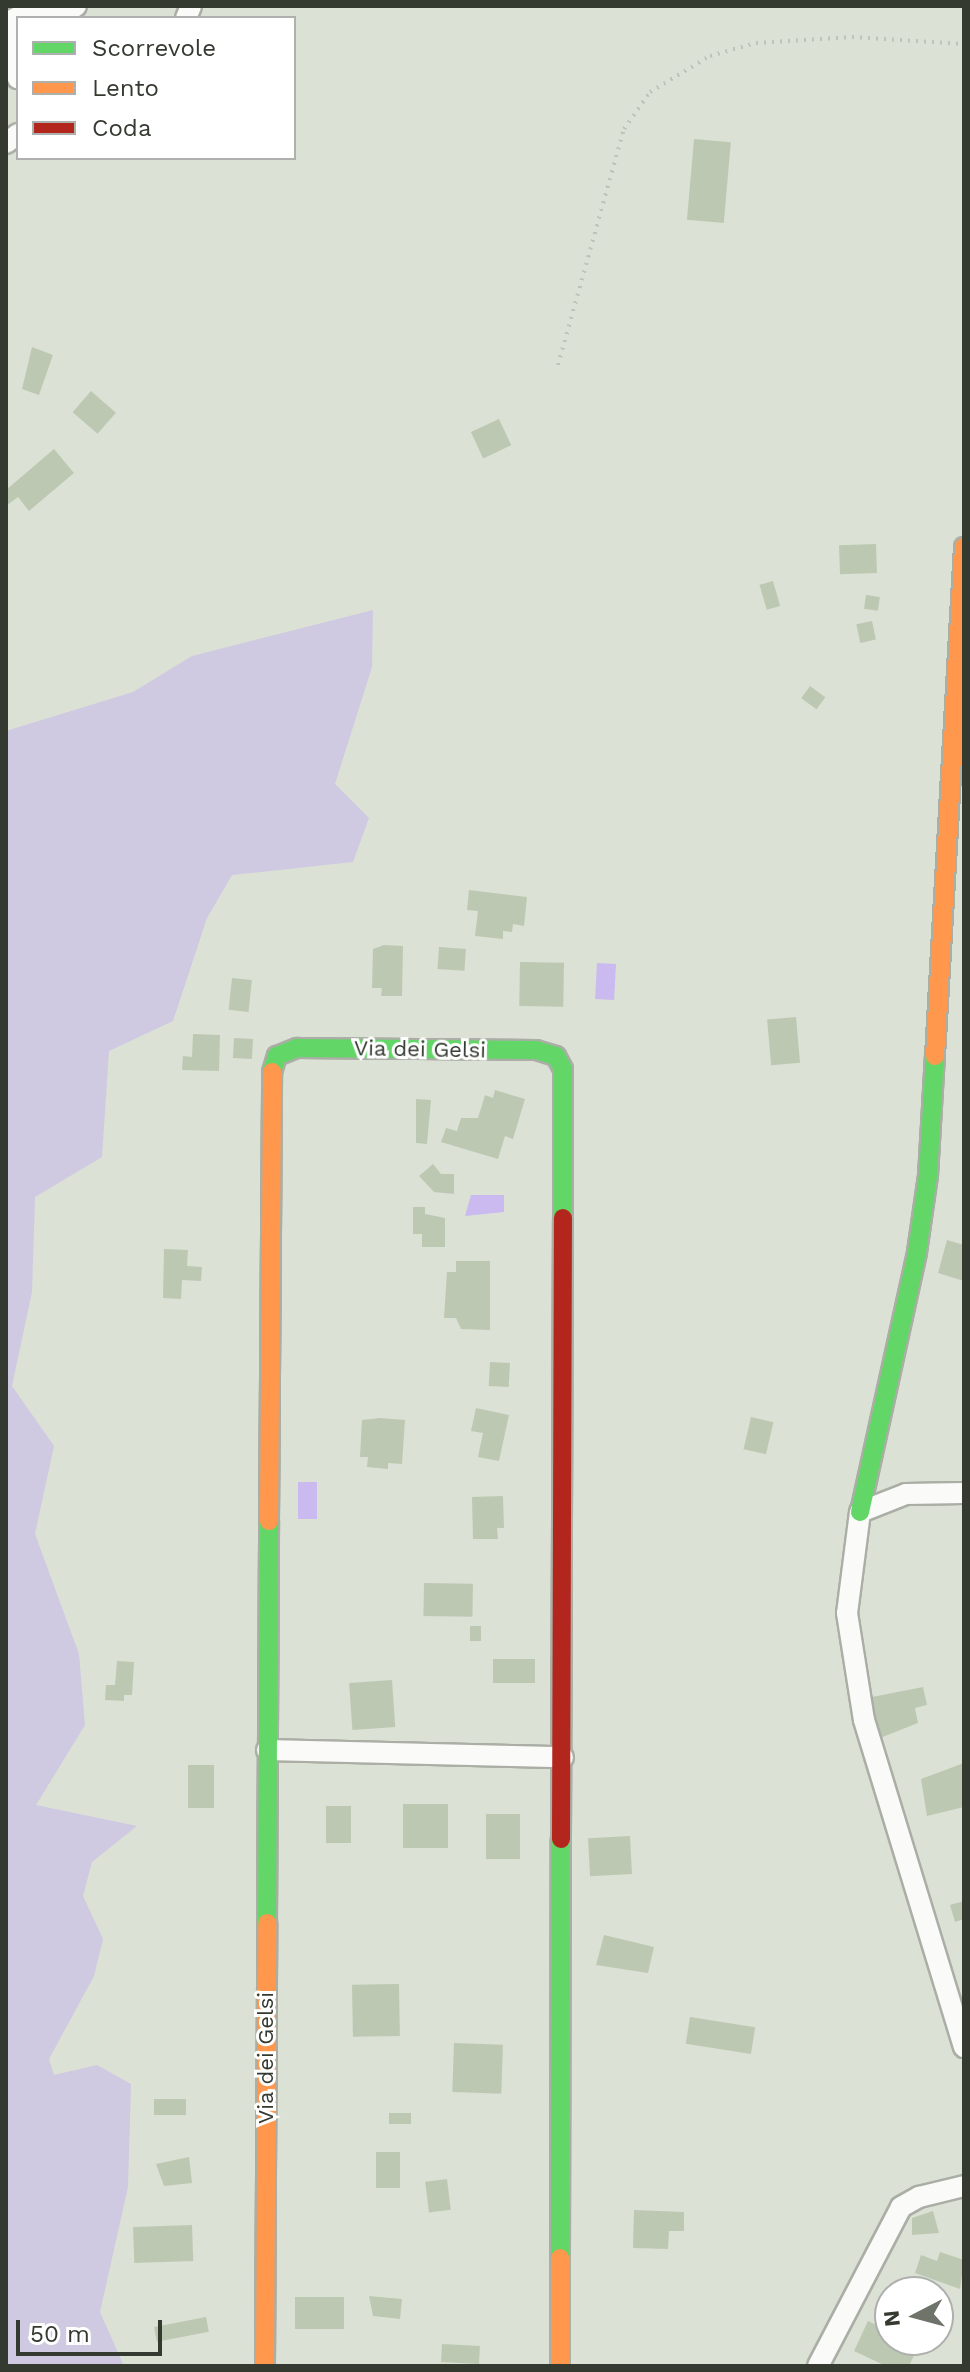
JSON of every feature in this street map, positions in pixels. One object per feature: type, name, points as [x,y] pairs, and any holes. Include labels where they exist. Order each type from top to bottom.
[{"type":"street","points":[[20,16],[39,6]]},
{"type":"street","points":[[52,16],[76,6]]},
{"type":"street","points":[[16,34],[7,45],[16,72]]},
{"type":"street","points":[[964,547],[928,1176],[914,1270],[860,1512],[847,1595],[855,1685],[964,2047]]},
{"type":"street","name":"Via dei Gelsi","points":[[265,2366],[274,1061],[297,1048],[536,1050],[556,1056],[563,1076],[560,2366]]},
{"type":"street","points":[[860,1512],[906,1494],[964,1493]]},
{"type":"street","points":[[267,1750],[563,1757]]},
{"type":"street","points":[[818,2366],[901,2207],[919,2197],[964,2186]]},
{"type":"path","points":[[558,365],[624,129],[650,92],[710,56],[756,43],[852,37],[964,44]]},
{"type":"shaded area","points":[[373,610],[372,667],[335,784],[369,818],[353,862],[232,875],[207,918],[173,1021],[109,1051],[102,1157],[35,1197],[32,1292],[12,1386],[54,1446],[35,1534],[79,1654],[85,1725],[36,1805],[137,1826],[92,1862],[83,1896],[103,1939],[94,1976],[49,2059],[54,2075],[97,2065],[131,2084],[128,2187],[100,2312],[124,2366],[6,2366],[6,731],[133,692],[192,656]]},
{"type":"shaded area","points":[[597,963],[616,964],[614,1000],[595,999]]},
{"type":"shaded area","points":[[471,1195],[504,1195],[504,1212],[465,1216]]},
{"type":"shaded area","points":[[298,1482],[317,1482],[317,1519],[298,1519]]},
{"type":"building","points":[[694,139],[731,142],[724,223],[687,220]]},
{"type":"building","points":[[32,347],[53,355],[39,395],[22,389]]},
{"type":"building","points":[[91,391],[116,413],[98,434],[73,412]]},
{"type":"building","points":[[499,419],[511,445],[483,458],[471,432]]},
{"type":"building","points":[[54,449],[74,473],[29,511],[18,497],[6,506],[6,490]]},
{"type":"building","points":[[876,544],[877,573],[840,574],[839,545]]},
{"type":"building","points":[[773,581],[780,606],[767,610],[760,585]]},
{"type":"building","points":[[866,595],[880,597],[878,611],[864,609]]},
{"type":"building","points":[[872,621],[876,640],[860,643],[856,624]]},
{"type":"building","points":[[810,686],[825,697],[817,709],[801,698]]},
{"type":"building","points":[[469,890],[527,897],[524,926],[513,924],[512,932],[503,931],[503,939],[475,936],[478,911],[467,910]]},
{"type":"building","points":[[384,945],[403,946],[402,996],[381,996],[382,988],[372,988],[373,949]]},
{"type":"building","points":[[439,947],[466,949],[464,971],[437,969]]},
{"type":"building","points":[[520,962],[564,963],[563,1007],[519,1006]]},
{"type":"building","points":[[232,978],[252,980],[249,1012],[229,1010]]},
{"type":"building","points":[[796,1017],[800,1063],[771,1065],[767,1020]]},
{"type":"building","points":[[193,1034],[220,1035],[219,1071],[182,1070],[183,1056],[192,1057]]},
{"type":"building","points":[[234,1038],[253,1039],[252,1059],[233,1058]]},
{"type":"building","points":[[495,1090],[525,1099],[513,1139],[505,1136],[498,1159],[441,1142],[446,1128],[457,1131],[461,1118],[478,1118],[485,1095],[493,1098]]},
{"type":"building","points":[[416,1099],[431,1100],[427,1144],[416,1143]]},
{"type":"building","points":[[433,1164],[441,1174],[454,1174],[454,1194],[434,1192],[419,1176]]},
{"type":"building","points":[[413,1207],[425,1207],[425,1214],[445,1218],[445,1247],[422,1247],[422,1234],[413,1234]]},
{"type":"building","points":[[947,1240],[964,1245],[964,1281],[938,1273]]},
{"type":"building","points":[[164,1249],[188,1250],[187,1266],[202,1267],[201,1281],[182,1280],[181,1299],[163,1298]]},
{"type":"building","points":[[456,1261],[490,1261],[490,1330],[461,1329],[456,1318],[444,1318],[447,1272],[456,1272]]},
{"type":"building","points":[[490,1362],[510,1363],[509,1387],[489,1386]]},
{"type":"building","points":[[476,1408],[509,1415],[499,1461],[478,1457],[483,1433],[471,1431]]},
{"type":"building","points":[[751,1417],[773,1422],[766,1454],[744,1449]]},
{"type":"building","points":[[362,1420],[405,1420],[402,1464],[388,1463],[388,1469],[367,1467],[368,1457],[360,1457]]},
{"type":"building","points":[[503,1496],[504,1528],[497,1528],[498,1539],[473,1539],[472,1497]]},
{"type":"building","points":[[424,1583],[473,1584],[472,1617],[423,1616]]},
{"type":"building","points":[[470,1626],[481,1626],[481,1641],[470,1641]]},
{"type":"building","points":[[493,1659],[535,1659],[535,1683],[493,1683]]},
{"type":"building","points":[[117,1661],[134,1662],[132,1695],[124,1695],[124,1701],[105,1700],[106,1685],[115,1685]]},
{"type":"building","points":[[392,1680],[395,1727],[352,1730],[349,1683]]},
{"type":"building","points":[[923,1687],[927,1705],[915,1708],[918,1723],[880,1738],[872,1697]]},
{"type":"building","points":[[964,1763],[964,1807],[927,1816],[921,1779]]},
{"type":"building","points":[[188,1765],[214,1765],[214,1808],[188,1808]]},
{"type":"building","points":[[403,1804],[448,1804],[448,1848],[403,1848]]},
{"type":"building","points":[[326,1806],[351,1806],[351,1843],[326,1843]]},
{"type":"building","points":[[486,1814],[520,1814],[520,1859],[486,1859]]},
{"type":"building","points":[[630,1836],[632,1874],[590,1876],[588,1838]]},
{"type":"building","points":[[964,1901],[964,1919],[955,1922],[950,1905]]},
{"type":"building","points":[[604,1935],[654,1947],[648,1973],[596,1965]]},
{"type":"building","points":[[399,1984],[400,2036],[353,2037],[352,1985]]},
{"type":"building","points":[[690,2017],[755,2027],[751,2054],[686,2044]]},
{"type":"building","points":[[454,2043],[503,2045],[501,2094],[452,2092]]},
{"type":"building","points":[[154,2099],[186,2099],[186,2115],[154,2115]]},
{"type":"building","points":[[389,2113],[411,2113],[411,2124],[389,2124]]},
{"type":"building","points":[[376,2152],[400,2152],[400,2188],[376,2188]]},
{"type":"building","points":[[189,2157],[192,2183],[164,2186],[156,2164]]},
{"type":"building","points":[[447,2179],[451,2210],[429,2212],[425,2182]]},
{"type":"building","points":[[634,2210],[684,2212],[684,2231],[669,2231],[668,2249],[633,2248]]},
{"type":"building","points":[[933,2211],[939,2233],[912,2235],[912,2218]]},
{"type":"building","points":[[192,2225],[193,2261],[134,2263],[133,2227]]},
{"type":"building","points":[[940,2252],[964,2260],[960,2289],[954,2287],[954,2276],[915,2273],[921,2255],[937,2261]]},
{"type":"building","points":[[369,2296],[402,2299],[400,2319],[373,2316]]},
{"type":"building","points":[[295,2297],[344,2297],[344,2329],[295,2329]]},
{"type":"building","points":[[206,2317],[209,2332],[157,2342],[154,2327]]},
{"type":"building","points":[[868,2321],[874,2324],[874,2356],[914,2356],[909,2366],[886,2366],[854,2351]]},
{"type":"building","points":[[442,2344],[480,2346],[479,2364],[441,2362]]},
{"type":"traffic: fast","points":[[272,1072],[277,1056],[297,1048],[536,1050],[556,1056],[563,1069],[563,1218]]},
{"type":"traffic: fast","points":[[860,1512],[917,1252],[928,1176],[935,1056]]},
{"type":"traffic: fast","points":[[267,1923],[269,1521]]},
{"type":"traffic: fast","points":[[560,2258],[561,1839]]},
{"type":"traffic: slow","points":[[935,1056],[964,547]]},
{"type":"traffic: slow","points":[[269,1521],[272,1072]]},
{"type":"traffic: slow","points":[[265,2366],[267,1923]]},
{"type":"traffic: slow","points":[[560,2258],[560,2366]]},
{"type":"traffic: jam","points":[[561,1839],[563,1218]]}]
